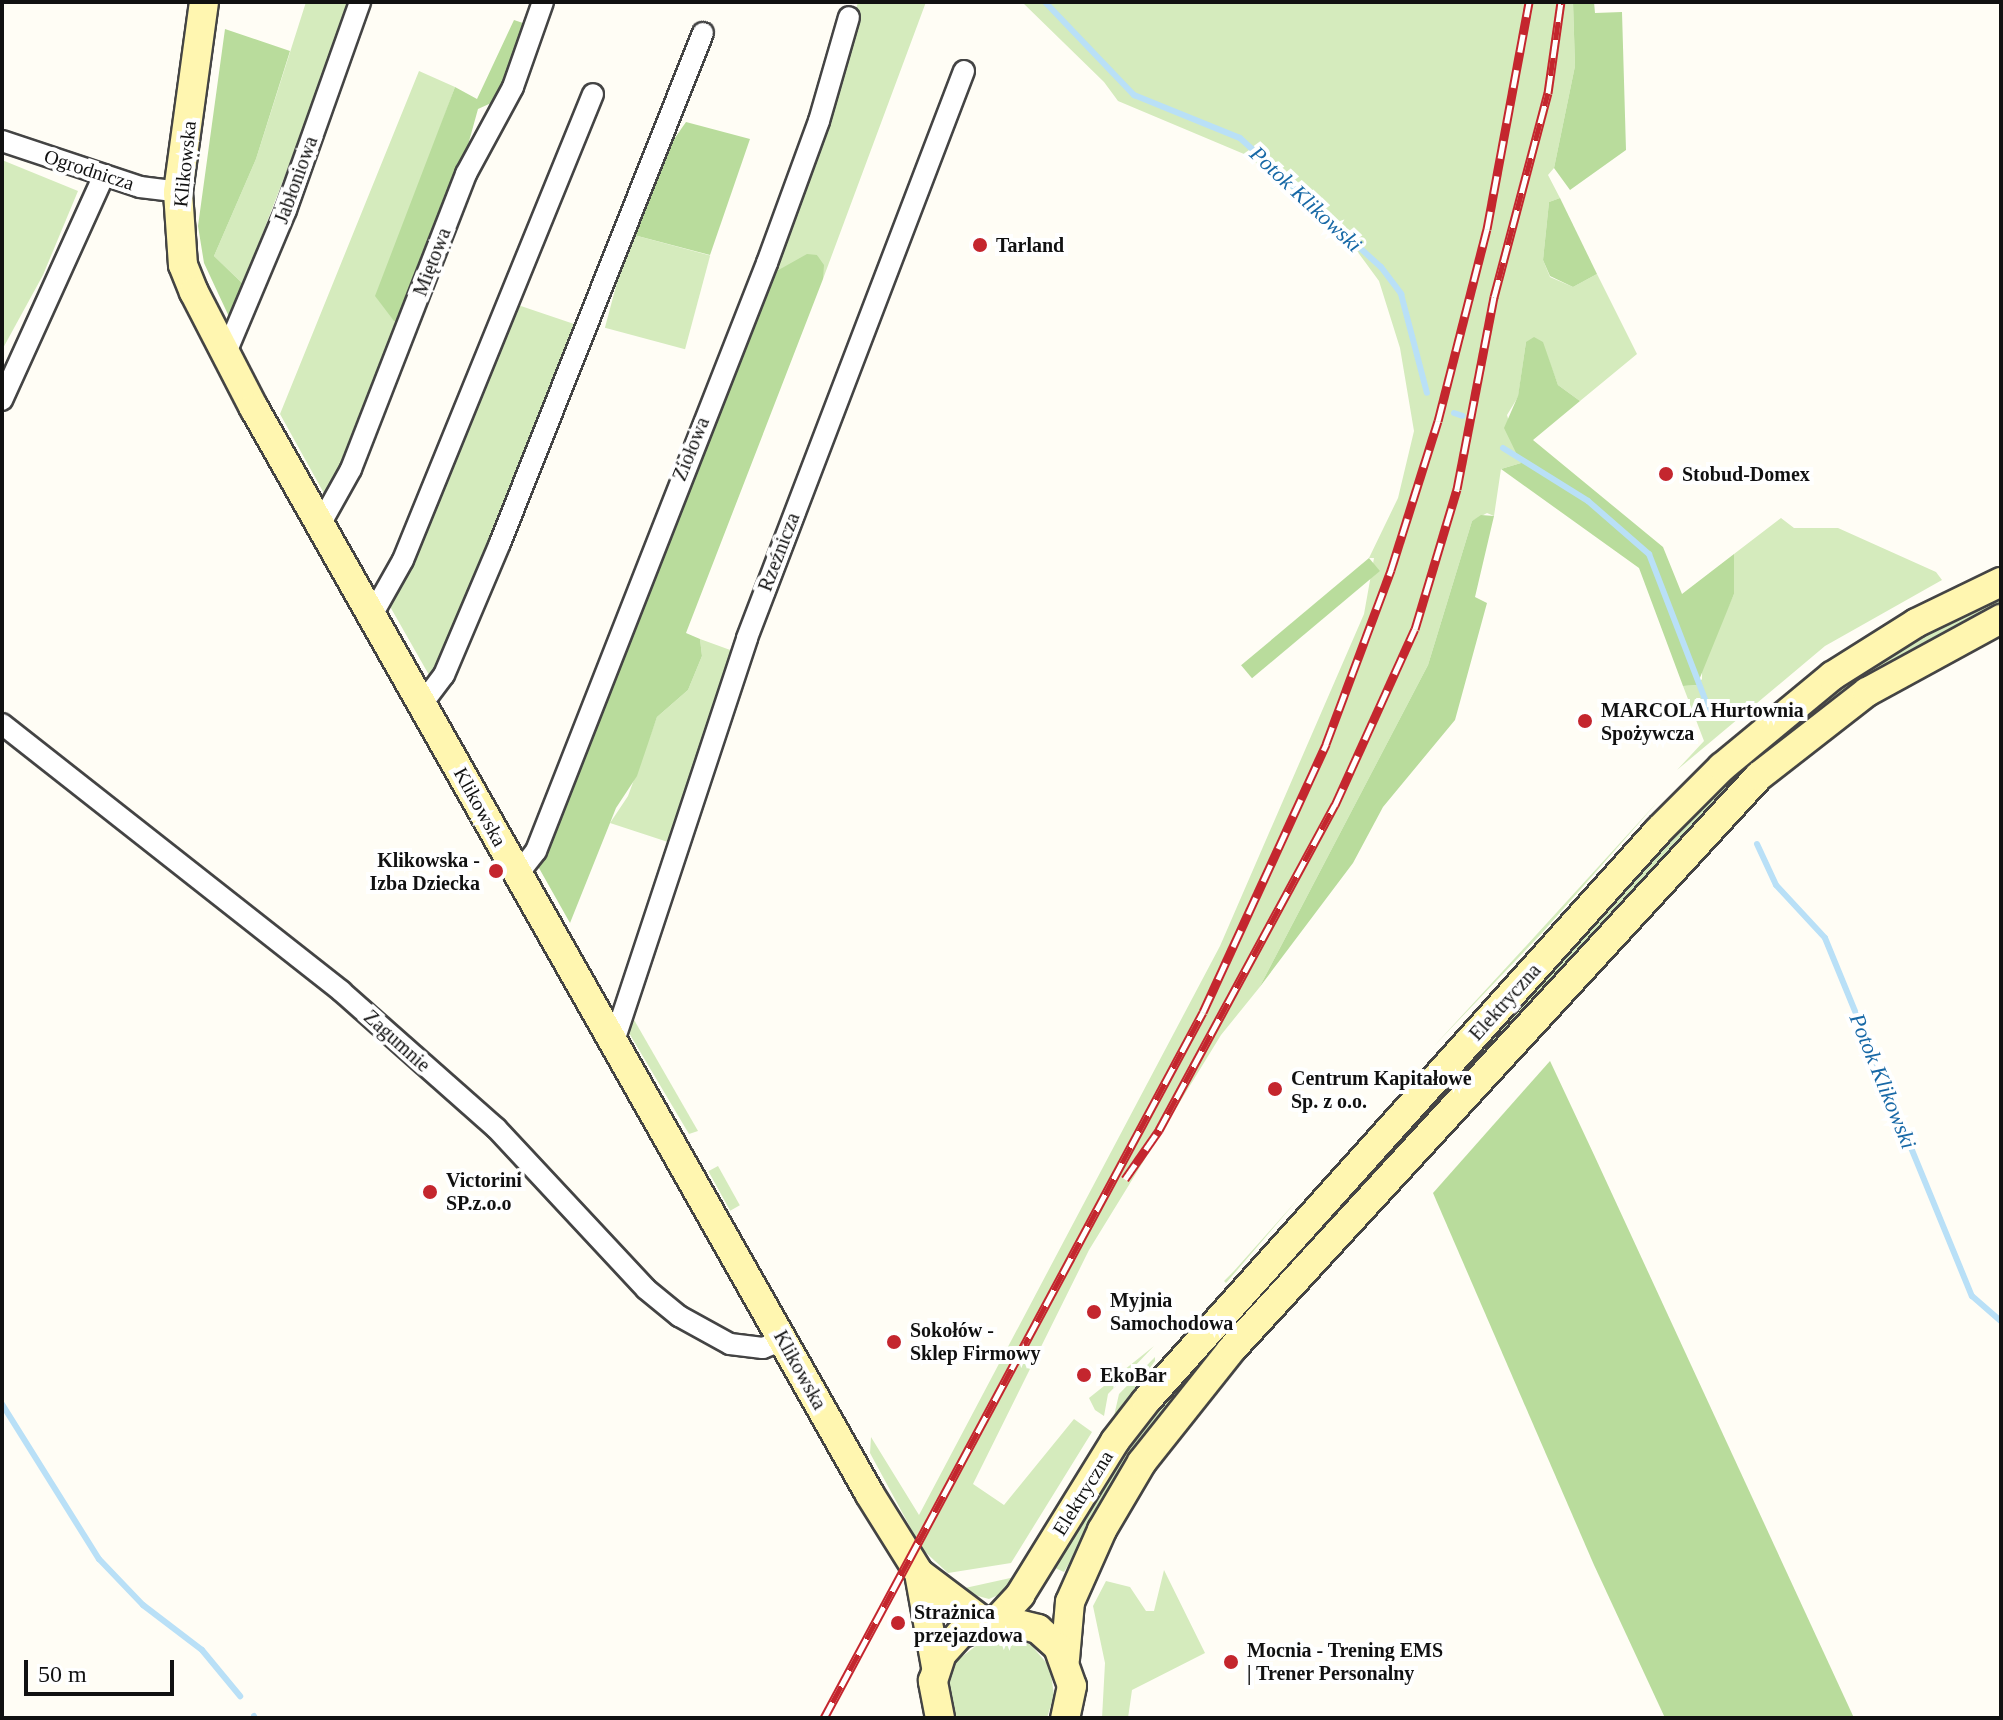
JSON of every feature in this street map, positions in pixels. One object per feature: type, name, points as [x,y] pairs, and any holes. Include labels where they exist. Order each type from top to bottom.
[{"type":"main road","name":"Klikowska","points":[[204,2],[178,192],[183,265],[225,355],[783,1340],[919,1573],[936,1667],[936,1715]]},
{"type":"main road","name":"Elektryczna","points":[[936,1667],[960,1634],[991,1620],[1020,1595],[1115,1441],[1146,1401],[1659,830],[1722,767],[1832,676],[1916,623],[2001,582]]},
{"type":"main road","name":"Elektryczna","points":[[1065,1718],[1072,1686],[1065,1659],[1070,1602],[1102,1530],[1142,1462],[1231,1350],[1759,776],[1867,692],[2001,619]]},
{"type":"main road","name":"Klikowska","points":[[919,1573],[991,1620]]},
{"type":"main road","points":[[991,1620],[1038,1629],[1065,1659]]},
{"type":"street","name":"Jabłoniowa","points":[[225,355],[286,210],[360,2]]},
{"type":"street","name":"Miętowa","points":[[321,523],[351,469],[466,174],[513,87],[543,2]]},
{"type":"street","name":"Ziołowa","points":[[518,874],[536,851],[767,263],[819,121],[849,17]]},
{"type":"street","points":[[422,704],[444,675],[500,543],[703,33]]},
{"type":"street","name":"Rzeźnicza","points":[[614,1041],[651,939],[718,718],[964,71]]},
{"type":"street","points":[[372,615],[403,560],[593,94]]},
{"type":"street","name":"Ogrodnicza","points":[[2,141],[140,187],[178,192]]},
{"type":"street","points":[[2,400],[104,175]]},
{"type":"street","name":"Zagumnie","points":[[2,724],[341,991],[496,1128],[646,1289],[679,1316],[730,1344],[763,1348],[783,1340]]},
{"type":"green space","points":[[306,2],[352,2],[243,284],[214,256],[256,159]]},
{"type":"green space","points":[[858,2],[926,2],[823,279],[817,255],[766,277],[825,113]]},
{"type":"green space","points":[[1022,2],[1573,2],[1575,66],[1554,168],[1548,175],[1560,198],[1549,202],[1543,260],[1550,277],[1573,287],[1597,274],[1637,354],[1580,401],[1558,385],[1542,342],[1526,342],[1518,397],[1507,415],[1521,463],[1501,469],[1494,516],[1487,513],[1472,521],[1428,665],[1259,988],[1221,1035],[1089,1250],[973,1484],[1004,1505],[1074,1419],[1092,1432],[1011,1563],[948,1573],[922,1549],[870,1453],[871,1437],[919,1515],[1220,946],[1364,614],[1374,558],[1369,558],[1398,498],[1414,431],[1400,348],[1379,281],[1357,251],[1290,188],[1244,154],[1118,101],[1104,82]]},
{"type":"green space","points":[[1573,2],[1594,2],[1595,13],[1622,12],[1626,150],[1570,190],[1554,168],[1575,66]]},
{"type":"green space","points":[[514,20],[529,25],[500,99],[478,109],[460,174],[403,322],[394,321],[375,296],[455,87],[477,99]]},
{"type":"green space","points":[[225,29],[290,51],[256,159],[214,256],[243,284],[231,321],[204,263],[198,226]]},
{"type":"green space","points":[[419,71],[455,87],[422,177],[403,322],[346,466],[326,497],[280,414]]},
{"type":"green space","points":[[686,122],[750,139],[710,255],[630,234],[670,145]]},
{"type":"green space","points":[[2,160],[78,191],[43,275],[2,350]]},
{"type":"green space","points":[[1560,198],[1597,274],[1573,287],[1550,276],[1543,260],[1549,202]]},
{"type":"green space","points":[[630,234],[710,255],[685,349],[605,328]]},
{"type":"green space","points":[[807,254],[817,255],[824,265],[823,279],[686,633],[700,639],[702,656],[688,690],[657,717],[637,776],[616,808],[570,923],[535,861],[766,277]]},
{"type":"green space","points":[[512,303],[580,326],[433,682],[388,603]]},
{"type":"green space","points":[[1534,337],[1543,342],[1558,385],[1580,401],[1533,440],[1663,547],[1682,594],[1734,554],[1734,594],[1697,685],[1683,686],[1639,568],[1501,469],[1521,463],[1504,428],[1518,396],[1526,342]]},
{"type":"green space","points":[[1481,515],[1494,516],[1475,597],[1487,603],[1455,720],[1383,807],[1353,863],[1259,988],[1428,665],[1472,521]]},
{"type":"green space","points":[[1781,518],[1794,528],[1838,528],[1936,572],[1942,580],[1825,646],[1677,770],[1704,741],[1683,686],[1697,685],[1702,679],[1702,666],[1734,594],[1734,554]]},
{"type":"green space","points":[[1369,558],[1380,571],[1252,678],[1241,665]]},
{"type":"green space","points":[[2001,595],[2001,608],[1923,645],[1845,694],[1104,1503],[1064,1572],[1053,1567],[1145,1423],[1649,859],[1767,740],[1894,648]]},
{"type":"green space","points":[[700,639],[733,651],[671,843],[610,823],[628,796],[657,717],[688,690],[702,656]]},
{"type":"green space","points":[[1661,798],[1542,933],[1434,1046],[1537,934]]},
{"type":"green space","points":[[633,1018],[698,1131],[689,1134],[629,1033]]},
{"type":"green space","points":[[1550,1061],[1854,1718],[1665,1718],[1594,1565],[1433,1193]]},
{"type":"green space","points":[[718,1166],[740,1205],[730,1211],[708,1171]]},
{"type":"green space","points":[[1299,1198],[1226,1283],[1224,1281]]},
{"type":"green space","points":[[1154,1346],[1108,1394],[1104,1416],[1095,1410],[1089,1398]]},
{"type":"green space","points":[[1155,1357],[1155,1361],[1114,1416],[1119,1394]]},
{"type":"green space","points":[[1164,1570],[1205,1653],[1132,1690],[1128,1718],[1102,1718],[1105,1663],[1093,1606],[1106,1581],[1130,1587],[1146,1611],[1154,1611]]},
{"type":"green space","points":[[1015,1577],[1010,1590],[989,1599],[956,1590]]},
{"type":"green space","points":[[1013,1638],[1031,1645],[1050,1667],[1054,1695],[1047,1718],[955,1718],[947,1689],[955,1662],[985,1639]]},
{"type":"waterway","name":"Potok Klikowski","points":[[1045,2],[1134,95],[1240,138],[1381,267],[1401,294],[1427,393]]},
{"type":"waterway","name":"Potok Klikowski","points":[[1454,413],[1463,416]]},
{"type":"waterway","name":"Potok Klikowski","points":[[1503,448],[1588,501],[1649,554],[1712,717]]},
{"type":"waterway","name":"Potok Klikowski","points":[[1757,844],[1776,885],[1825,938],[1972,1296],[2001,1321]]},
{"type":"waterway","points":[[2,1404],[99,1559],[143,1605],[202,1650],[240,1696]]},
{"type":"railway","points":[[824,1718],[1203,1012],[1326,744],[1391,570],[1438,421],[1487,229],[1529,2]]},
{"type":"railway","points":[[1125,1179],[1159,1130],[1335,805],[1415,629],[1457,489],[1494,297],[1548,93],[1561,2]]},
{"type":"place","name":"Tarland","points":[[980,245]]},
{"type":"place","name":"Stobud-Domex","points":[[1666,474]]},
{"type":"place","name":"MARCOLA Hurtownia Spożywcza","points":[[1585,721]]},
{"type":"place","name":"Klikowska - Izba Dziecka","points":[[496,871]]},
{"type":"place","name":"Centrum Kapitałowe Sp. z o.o.","points":[[1275,1089]]},
{"type":"place","name":"Victorini SP.z.o.o","points":[[430,1192]]},
{"type":"place","name":"Myjnia Samochodowa","points":[[1094,1312]]},
{"type":"place","name":"Sokołów - Sklep Firmowy","points":[[894,1342]]},
{"type":"place","name":"EkoBar","points":[[1084,1375]]},
{"type":"place","name":"Strażnica przejazdowa","points":[[898,1623]]},
{"type":"place","name":"Mocnia - Trening EMS | Trener Personalny","points":[[1231,1662]]}]
